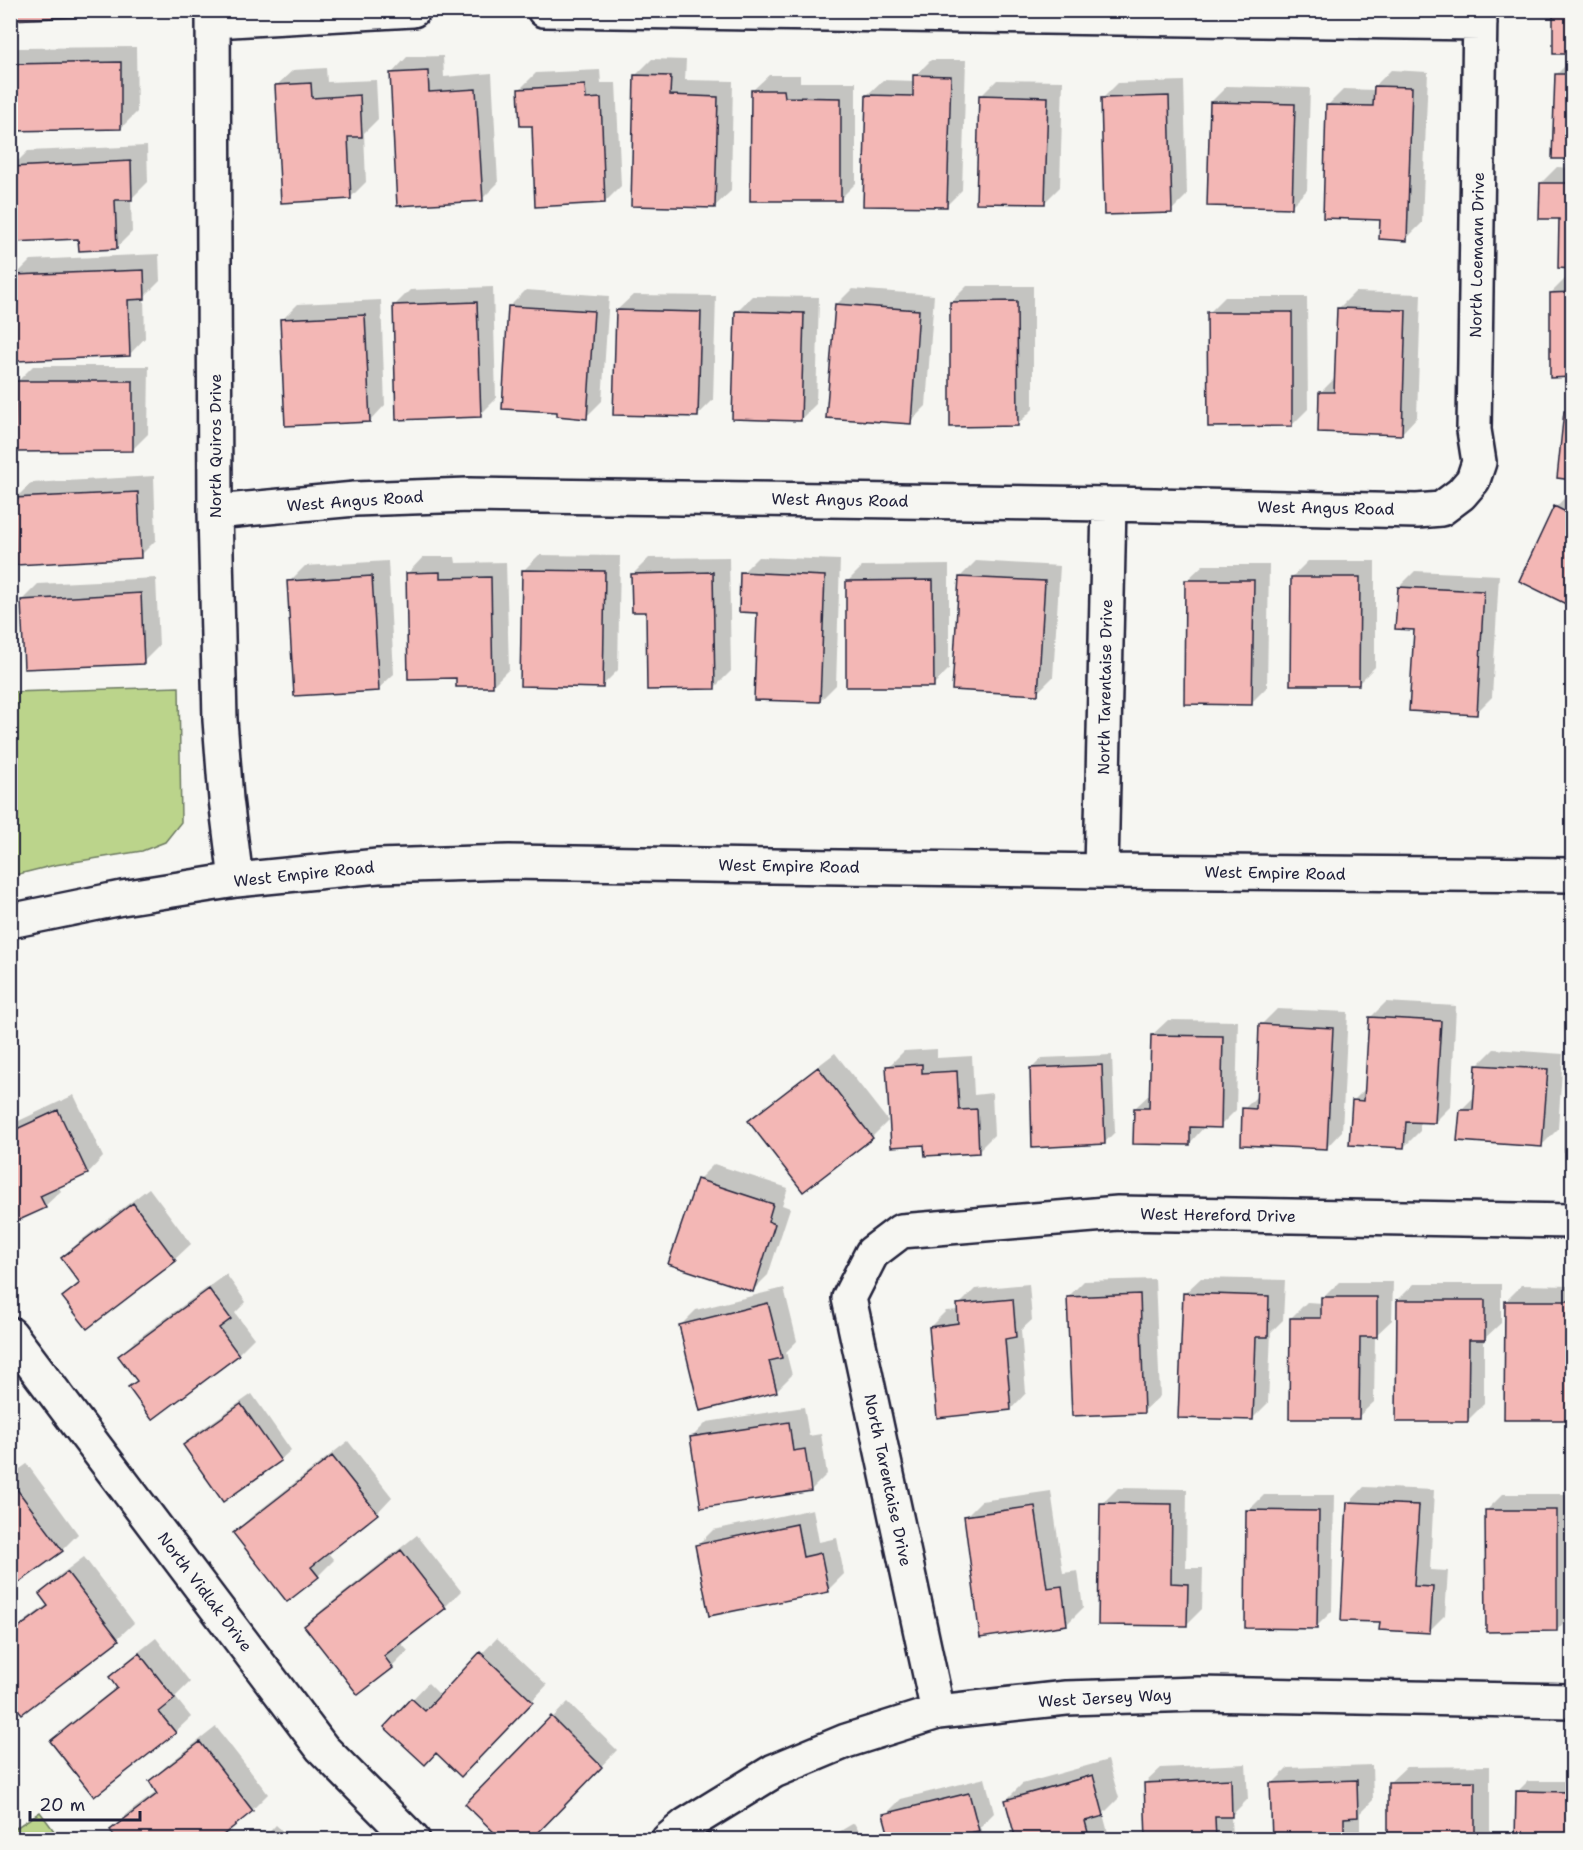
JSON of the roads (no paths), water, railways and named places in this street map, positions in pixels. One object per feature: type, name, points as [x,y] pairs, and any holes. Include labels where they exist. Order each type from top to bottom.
[{"type":"street","points":[[214,16],[413,10]]},
{"type":"street","points":[[544,10],[1480,17]]},
{"type":"street","name":"North Quiros Drive","points":[[214,16],[215,512],[220,720],[226,799],[236,880]]},
{"type":"street","name":"North Loemann Drive","points":[[1461,494],[1473,480],[1479,462],[1474,429],[1480,17]]},
{"type":"street","name":"West Angus Road","points":[[215,512],[355,499],[469,495],[1109,504],[1417,511],[1441,509],[1461,494]]},
{"type":"street","name":"North Tarentaise Drive","points":[[1101,871],[1109,504]]},
{"type":"street","name":"West Empire Road","points":[[10,921],[122,898],[236,880],[378,866],[509,862],[1572,875]]},
{"type":"street","name":"West Hereford Drive","points":[[872,1253],[901,1232],[1118,1213],[1572,1221]]},
{"type":"street","name":"North Tarentaise Drive","points":[[872,1253],[849,1298],[938,1712]]},
{"type":"street","name":"North Vidlak Drive","points":[[10,1334],[322,1748],[413,1839]]},
{"type":"street","name":"West Jersey Way","points":[[668,1839],[686,1825],[774,1771],[846,1741],[938,1712],[1066,1698],[1198,1694],[1572,1701]]}]
